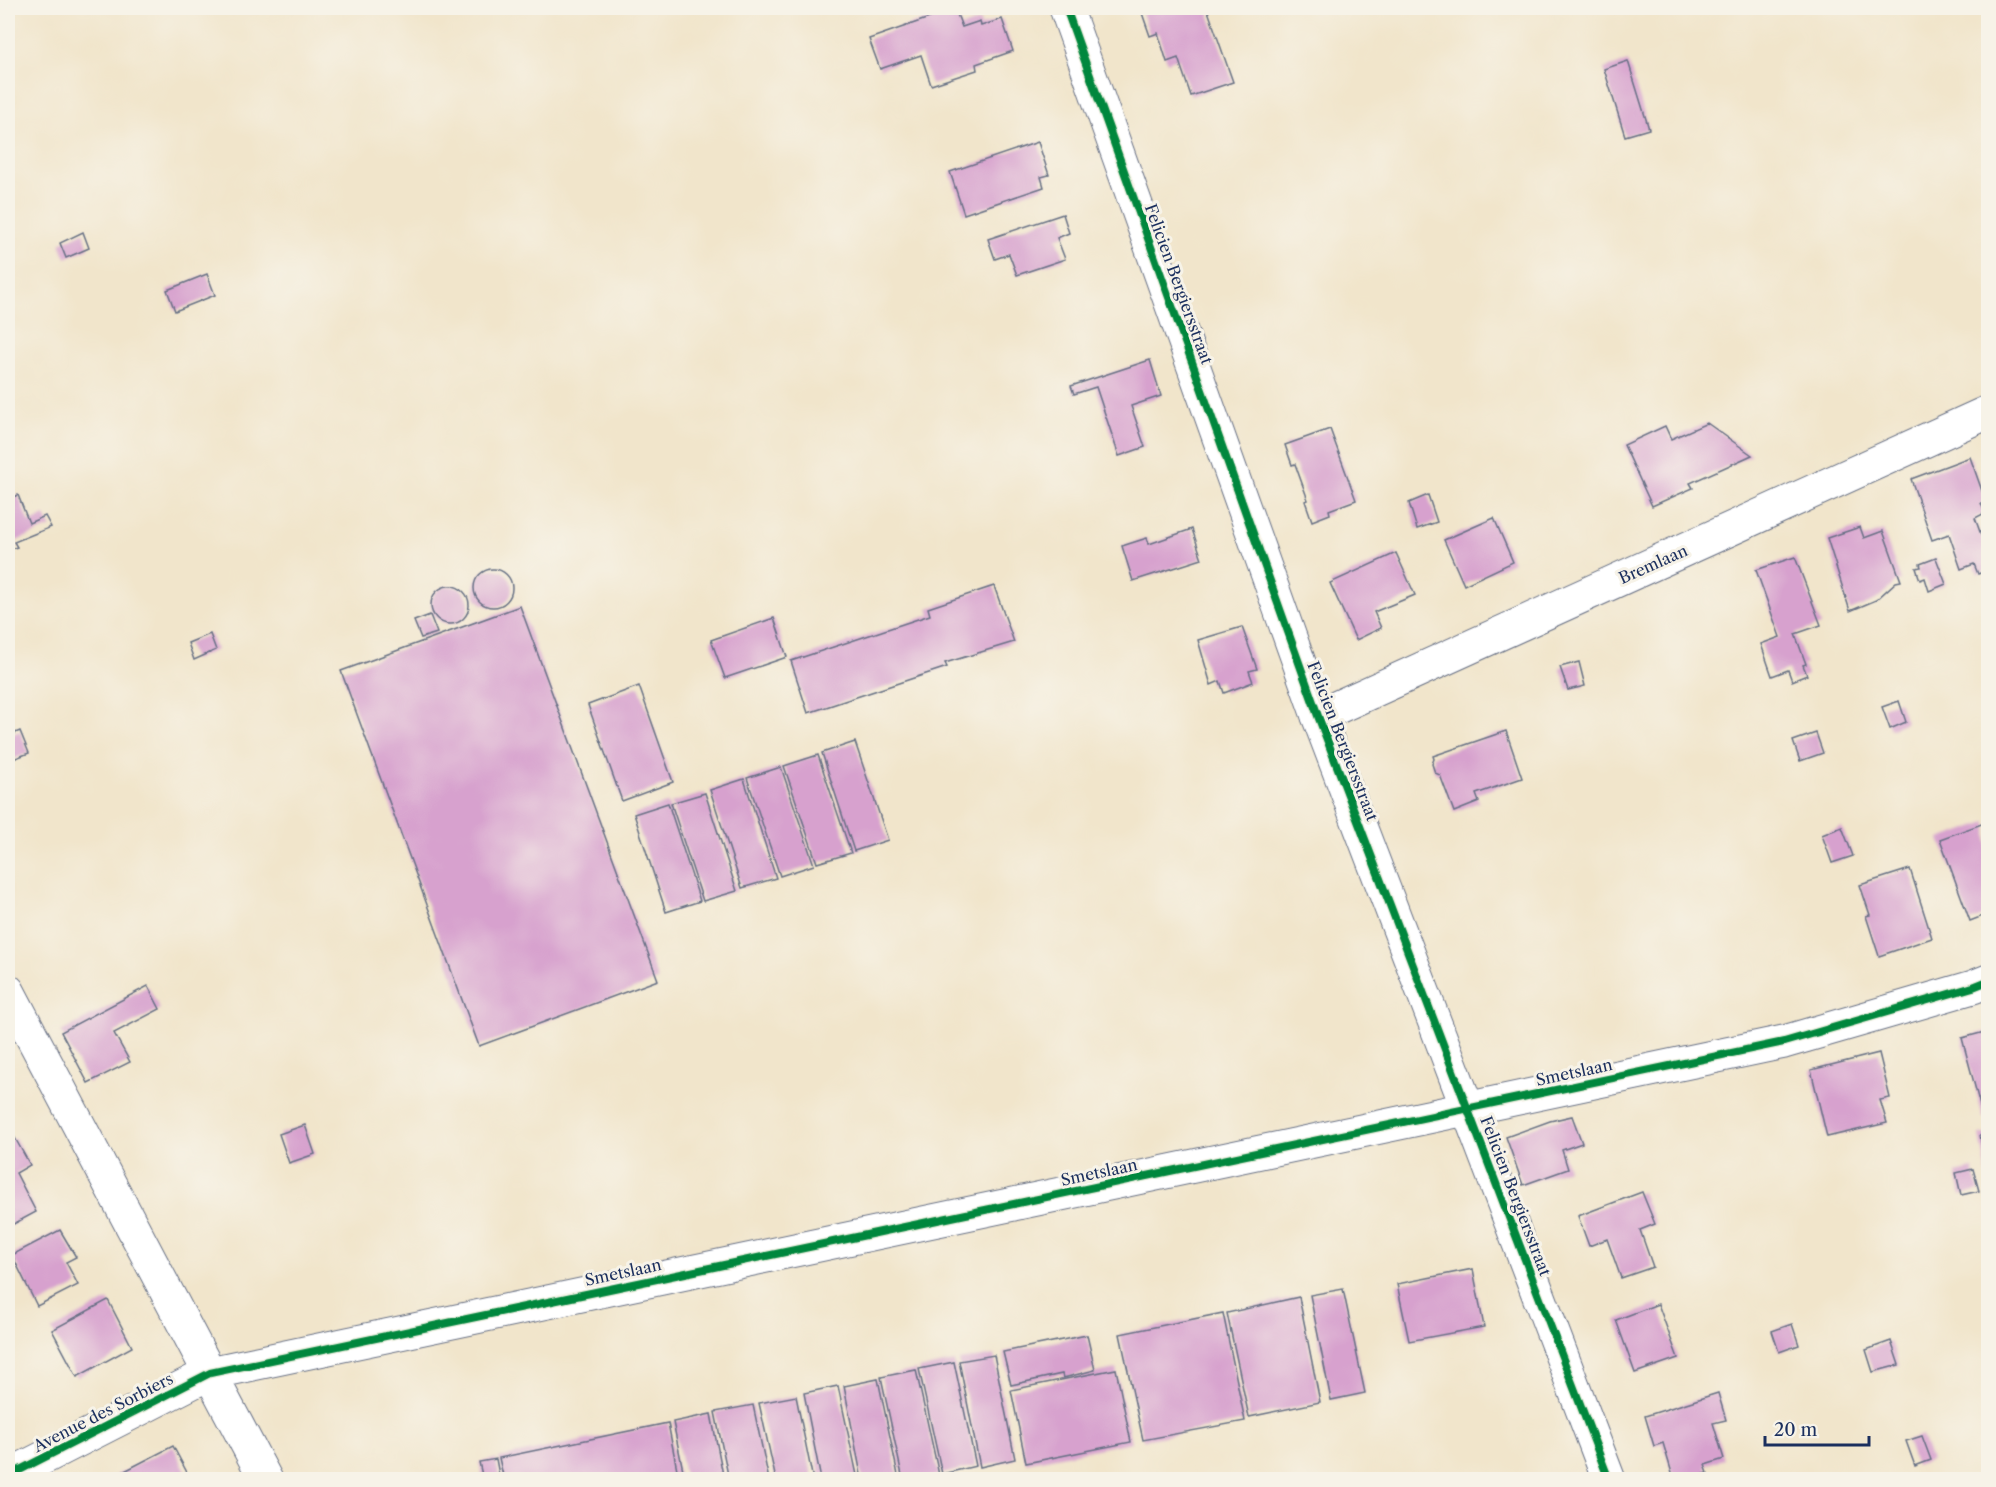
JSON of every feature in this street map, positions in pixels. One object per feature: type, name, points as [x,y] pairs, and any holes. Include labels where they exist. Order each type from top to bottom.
[{"type":"street","name":"Felicien Bergiersstraat","points":[[1066,8],[1318,716],[1609,1479]]},
{"type":"street","name":"Bremlaan","points":[[1318,716],[1989,412]]},
{"type":"street","name":"Smetslaan","points":[[210,1373],[1784,1042],[1989,981]]},
{"type":"street","points":[[8,992],[266,1479]]},
{"type":"street","name":"Avenue des Sorbiers","points":[[8,1476],[210,1373]]},
{"type":"building","points":[[1158,8],[1207,8],[1233,82],[1191,96],[1178,58],[1167,62],[1158,33],[1150,36],[1142,13]]},
{"type":"building","points":[[955,9],[962,27],[980,21],[981,26],[1002,19],[1013,51],[976,64],[977,70],[931,85],[921,55],[880,69],[869,39]]},
{"type":"building","points":[[1628,61],[1649,129],[1625,136],[1604,69]]},
{"type":"building","points":[[1038,142],[1049,175],[1041,177],[1044,187],[964,214],[950,172]]},
{"type":"building","points":[[1063,214],[1069,233],[1057,238],[1065,259],[1017,275],[1009,254],[995,259],[988,239]]},
{"type":"building","points":[[83,232],[89,248],[66,258],[60,243]]},
{"type":"building","points":[[207,274],[215,295],[175,311],[167,290]]},
{"type":"building","points":[[1150,360],[1161,396],[1131,406],[1145,447],[1119,456],[1096,387],[1074,394],[1071,386]]},
{"type":"building","points":[[1707,423],[1752,455],[1690,483],[1693,488],[1652,506],[1624,445],[1665,426],[1671,439]]},
{"type":"building","points":[[1330,429],[1356,500],[1329,510],[1330,514],[1312,521],[1305,501],[1308,500],[1295,464],[1292,465],[1285,445]]},
{"type":"building","points":[[1970,457],[1986,502],[1981,503],[1985,513],[1975,518],[1988,554],[1988,570],[1978,574],[1974,564],[1961,569],[1949,534],[1932,540],[1911,479]]},
{"type":"building","points":[[18,495],[29,523],[45,516],[51,527],[14,542],[17,547],[8,550],[8,499]]},
{"type":"building","points":[[1428,495],[1437,522],[1417,529],[1409,503]]},
{"type":"building","points":[[1494,518],[1513,562],[1464,585],[1444,540]]},
{"type":"building","points":[[1860,527],[1864,538],[1883,531],[1901,581],[1896,582],[1876,600],[1850,611],[1827,538]]},
{"type":"building","points":[[1192,529],[1202,559],[1133,581],[1122,546],[1147,538],[1149,544]]},
{"type":"building","points":[[1396,553],[1415,595],[1374,612],[1381,628],[1356,640],[1330,583]]},
{"type":"building","points":[[1795,557],[1821,625],[1795,634],[1806,664],[1803,665],[1807,675],[1792,681],[1788,670],[1772,676],[1761,644],[1780,637],[1756,570]]},
{"type":"building","points":[[1936,558],[1946,584],[1929,591],[1925,578],[1920,580],[1916,568]]},
{"type":"building","points":[[493,569],[506,575],[512,588],[506,601],[493,607],[480,601],[474,588],[480,575]]},
{"type":"building","points":[[450,586],[463,592],[469,605],[463,618],[450,624],[437,618],[431,605],[437,592]]},
{"type":"building","points":[[994,586],[1014,642],[945,663],[947,667],[808,713],[791,661],[930,615],[928,608]]},
{"type":"building","points":[[520,606],[658,980],[479,1046],[341,671]]},
{"type":"building","points":[[430,615],[437,633],[421,638],[414,621]]},
{"type":"building","points":[[774,618],[787,657],[725,678],[711,640]]},
{"type":"building","points":[[1242,627],[1257,669],[1249,671],[1253,682],[1224,693],[1220,681],[1211,685],[1198,640]]},
{"type":"building","points":[[210,634],[216,650],[194,660],[188,643]]},
{"type":"building","points":[[1579,662],[1585,686],[1568,690],[1560,667]]},
{"type":"building","points":[[639,686],[673,782],[622,801],[588,705]]},
{"type":"building","points":[[1899,701],[1906,722],[1890,729],[1882,707]]},
{"type":"building","points":[[20,731],[29,753],[8,761],[8,736]]},
{"type":"building","points":[[1506,731],[1522,778],[1476,794],[1479,802],[1454,812],[1440,775],[1435,773],[1432,764],[1433,756]]},
{"type":"building","points":[[1816,733],[1823,753],[1800,761],[1793,741]]},
{"type":"building","points":[[855,742],[888,840],[854,851],[822,753]]},
{"type":"building","points":[[818,755],[851,853],[817,863],[784,766]]},
{"type":"building","points":[[781,767],[814,865],[780,876],[747,778]]},
{"type":"building","points":[[744,779],[776,878],[742,888],[710,790]]},
{"type":"building","points":[[705,793],[737,891],[703,901],[671,803]]},
{"type":"building","points":[[668,803],[700,901],[666,912],[634,814]]},
{"type":"building","points":[[1987,822],[1988,914],[1970,921],[1940,839]]},
{"type":"building","points":[[1842,827],[1853,856],[1832,863],[1822,835]]},
{"type":"building","points":[[1910,869],[1932,938],[1879,956],[1866,916],[1870,915],[1860,885]]},
{"type":"building","points":[[148,986],[160,1009],[114,1033],[130,1062],[88,1083],[61,1032]]},
{"type":"building","points":[[1988,1031],[1988,1116],[1983,1117],[1962,1038]]},
{"type":"building","points":[[1879,1053],[1890,1098],[1880,1100],[1887,1123],[1827,1137],[1811,1070]]},
{"type":"building","points":[[1572,1116],[1582,1143],[1562,1150],[1568,1169],[1523,1185],[1506,1137],[1550,1121]]},
{"type":"building","points":[[305,1125],[315,1154],[289,1163],[279,1134]]},
{"type":"building","points":[[1988,1134],[1988,1173],[1987,1173],[1980,1135]]},
{"type":"building","points":[[15,1138],[30,1165],[16,1173],[36,1212],[8,1227],[8,1142]]},
{"type":"building","points":[[1973,1169],[1979,1191],[1961,1195],[1956,1173]]},
{"type":"building","points":[[1642,1192],[1655,1224],[1640,1230],[1653,1267],[1621,1278],[1607,1239],[1589,1246],[1578,1216]]},
{"type":"building","points":[[60,1230],[76,1257],[66,1262],[78,1285],[37,1306],[12,1255]]},
{"type":"building","points":[[1473,1269],[1484,1327],[1409,1341],[1397,1284]]},
{"type":"building","points":[[1343,1289],[1365,1393],[1331,1400],[1310,1295]]},
{"type":"building","points":[[1299,1297],[1320,1402],[1249,1417],[1227,1313]]},
{"type":"building","points":[[108,1300],[132,1347],[77,1377],[52,1330]]},
{"type":"building","points":[[1658,1304],[1678,1358],[1635,1373],[1616,1320]]},
{"type":"building","points":[[1223,1313],[1245,1421],[1143,1440],[1120,1334]]},
{"type":"building","points":[[1792,1324],[1799,1345],[1779,1352],[1772,1331]]},
{"type":"building","points":[[1087,1335],[1095,1370],[1063,1378],[1062,1374],[1011,1385],[1003,1352]]},
{"type":"building","points":[[1891,1341],[1899,1365],[1873,1372],[1866,1350]]},
{"type":"building","points":[[994,1355],[1015,1459],[980,1467],[959,1361]]},
{"type":"building","points":[[954,1362],[976,1466],[942,1474],[919,1369]]},
{"type":"building","points":[[1116,1369],[1131,1442],[1026,1463],[1011,1390]]},
{"type":"building","points":[[916,1370],[939,1475],[917,1480],[903,1480],[881,1377]]},
{"type":"building","points":[[878,1379],[899,1480],[862,1480],[844,1386]]},
{"type":"building","points":[[838,1386],[858,1480],[821,1480],[804,1393]]},
{"type":"building","points":[[1718,1393],[1726,1420],[1713,1423],[1724,1459],[1705,1465],[1708,1473],[1686,1480],[1674,1480],[1663,1443],[1654,1446],[1645,1416]]},
{"type":"building","points":[[796,1396],[813,1480],[776,1480],[759,1403]]},
{"type":"building","points":[[753,1405],[769,1480],[729,1480],[715,1412]]},
{"type":"building","points":[[711,1414],[724,1480],[685,1480],[673,1422]]},
{"type":"building","points":[[668,1423],[679,1480],[504,1480],[499,1458]]},
{"type":"building","points":[[1922,1436],[1931,1460],[1915,1466],[1906,1441]]},
{"type":"building","points":[[173,1446],[191,1480],[116,1480],[115,1476]]},
{"type":"building","points":[[496,1459],[500,1480],[483,1480],[479,1462]]},
{"type":"cycle path","points":[[1066,8],[1318,716],[1609,1480]]},
{"type":"cycle path","points":[[8,1476],[210,1373],[1784,1042],[1988,981]]}]
